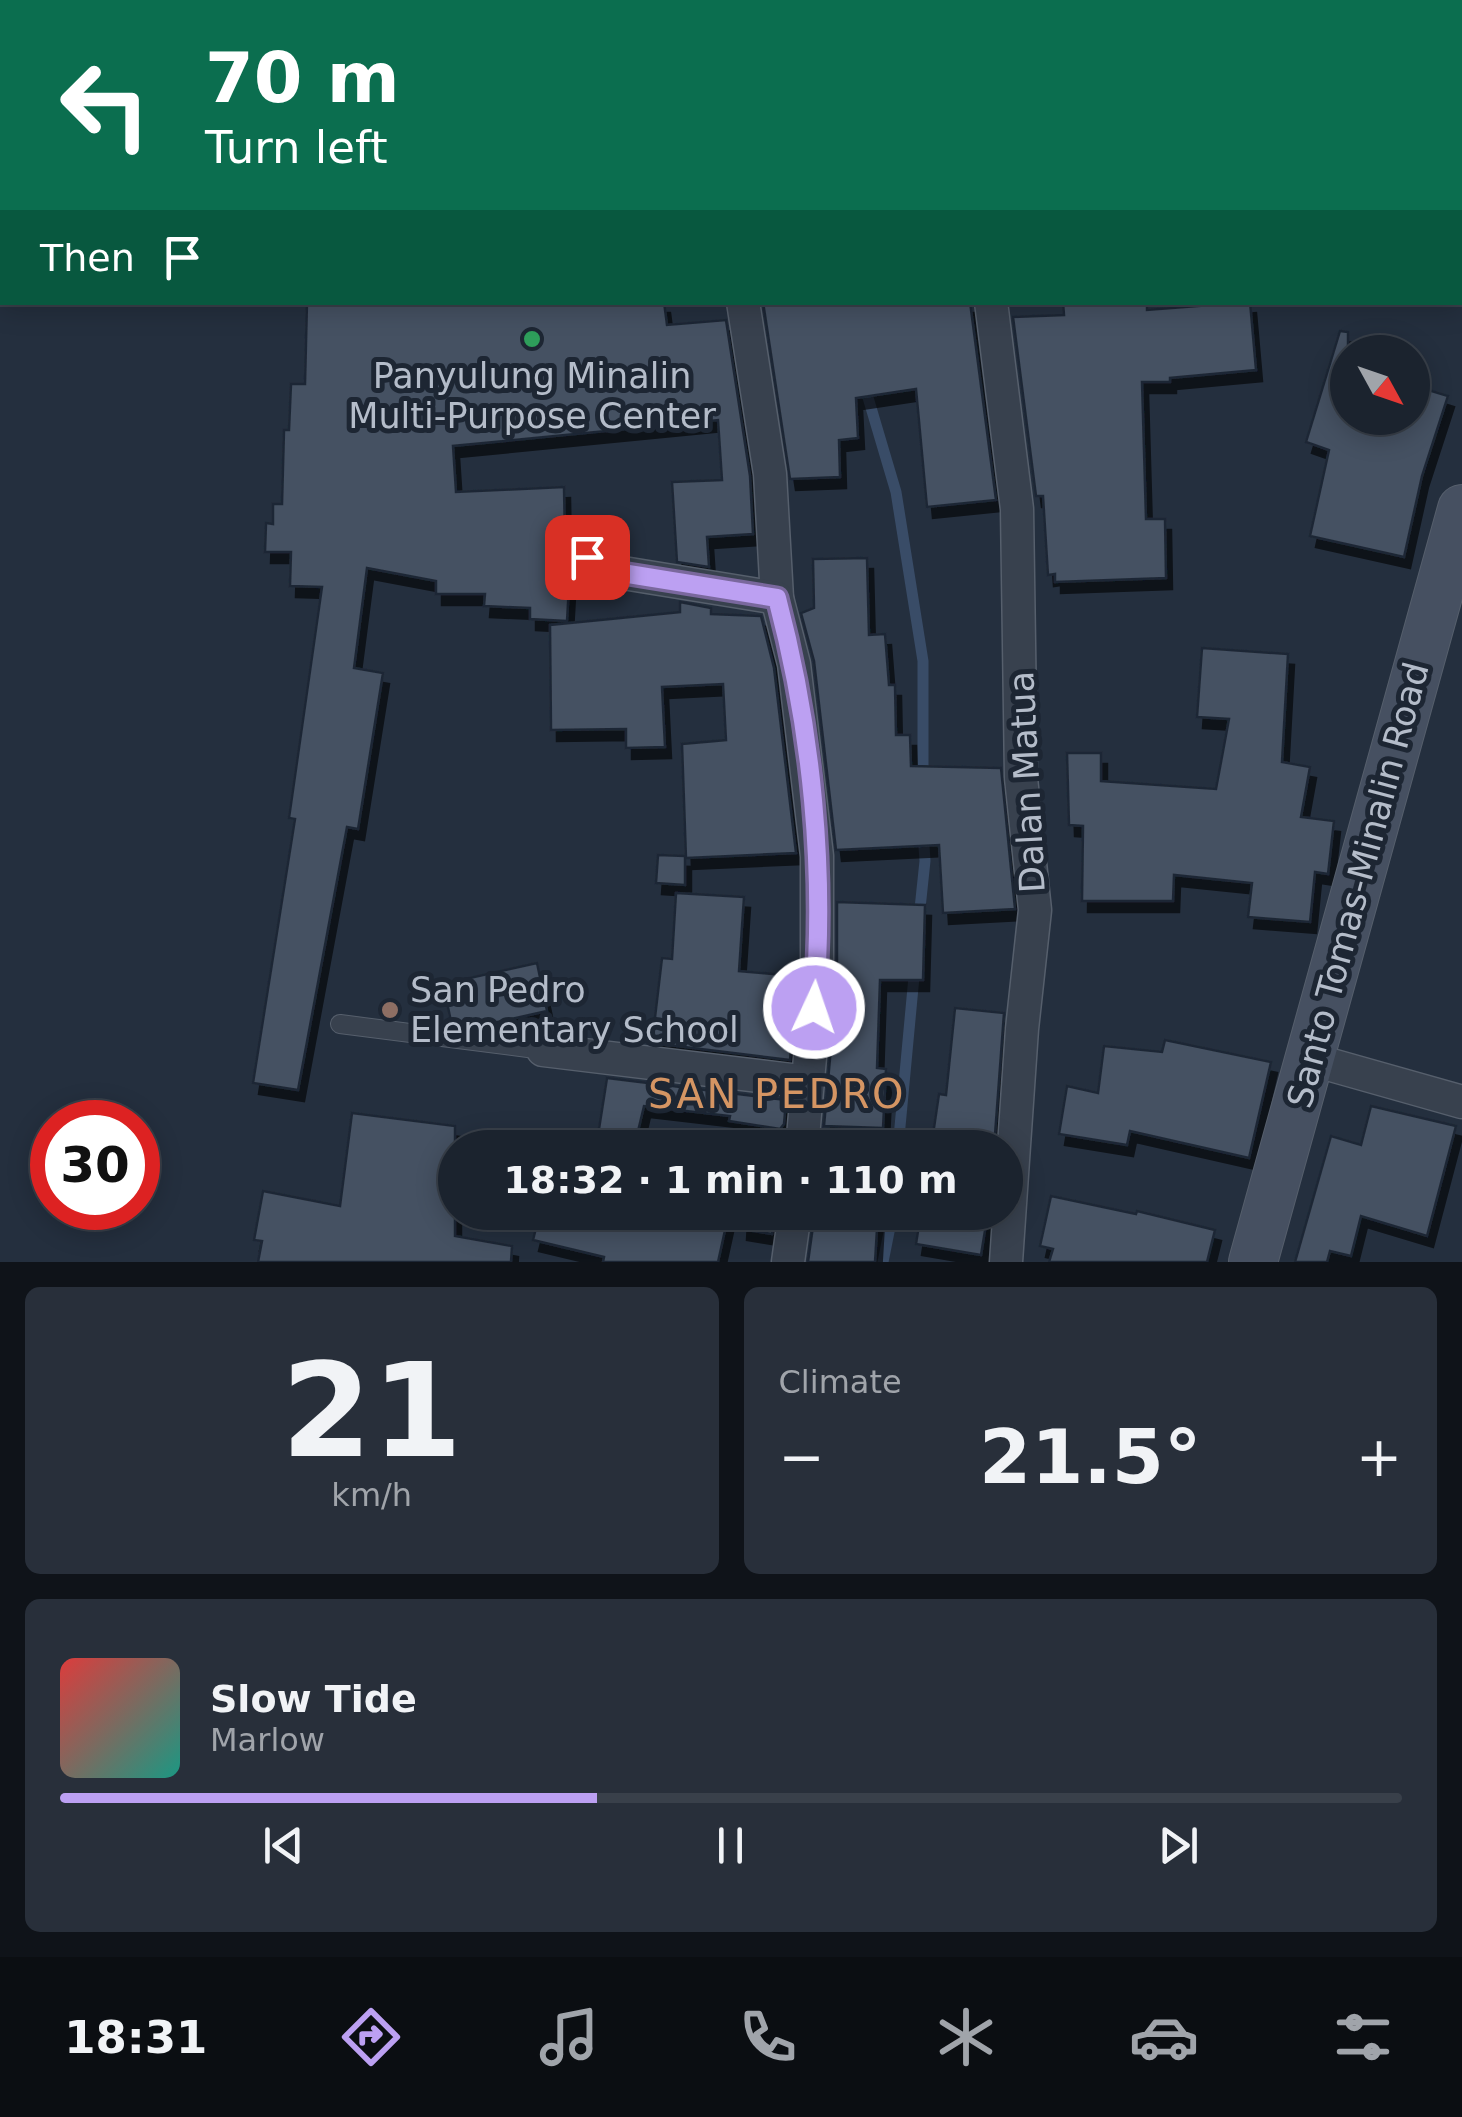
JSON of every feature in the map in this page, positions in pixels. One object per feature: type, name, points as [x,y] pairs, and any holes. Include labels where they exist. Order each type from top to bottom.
[{"type":"main road","name":"Santo Tomas-Minalin Road","points":[[1253,1262],[1462,509]]},
{"type":"street","points":[[743,305],[770,474],[777,598],[794,664],[818,856],[817,978],[804,1130]]},
{"type":"street","name":"Dalan Matua","points":[[991,305],[1017,508],[1021,778],[1035,910],[1022,1029],[1006,1262]]},
{"type":"street","points":[[587,557],[616,572],[777,598]]},
{"type":"street","points":[[543,1050],[808,1082]]},
{"type":"street","points":[[1310,1059],[1462,1102]]},
{"type":"street","points":[[788,1262],[792,1230]]},
{"type":"lane","points":[[340,1024],[543,1050]]},
{"type":"building","points":[[307,305],[664,305],[667,325],[726,320],[750,476],[753,534],[707,537],[709,567],[677,562],[672,482],[722,480],[718,420],[453,446],[456,492],[564,487],[565,542],[572,543],[567,557],[567,621],[530,619],[530,608],[484,606],[485,594],[436,594],[436,581],[367,568],[354,668],[383,673],[358,829],[347,827],[298,1090],[253,1083],[295,819],[289,818],[322,587],[290,586],[291,552],[265,552],[266,523],[273,524],[273,504],[282,504],[284,430],[289,430],[291,384],[305,384]]},
{"type":"building","points":[[763,305],[970,305],[996,500],[927,507],[916,389],[856,398],[858,438],[839,440],[840,477],[790,479]]},
{"type":"building","points":[[1063,305],[1147,305],[1147,310],[1250,305],[1256,370],[1142,382],[1146,519],[1165,519],[1166,578],[1055,582],[1055,574],[1048,575],[1043,496],[1036,496],[1013,317],[1064,315]]},
{"type":"building","points":[[1330,364],[1330,435],[1430,435],[1430,390],[1448,396],[1422,476],[1404,557],[1310,536],[1329,450],[1306,442]]},
{"type":"building","points":[[867,558],[869,635],[885,634],[889,685],[895,685],[896,735],[910,735],[911,766],[1001,768],[1015,909],[943,913],[939,845],[836,850],[814,661],[801,613],[814,608],[813,559]]},
{"type":"building","points":[[680,602],[711,608],[711,614],[761,616],[774,668],[796,853],[686,858],[682,744],[726,740],[723,684],[662,687],[665,747],[626,748],[626,729],[551,730],[550,625],[680,612]]},
{"type":"building","points":[[1202,648],[1288,654],[1282,762],[1310,767],[1301,817],[1334,821],[1328,874],[1315,872],[1310,922],[1248,917],[1252,883],[1174,875],[1173,901],[1082,901],[1083,826],[1069,825],[1067,753],[1101,753],[1101,781],[1216,789],[1229,719],[1197,717]]},
{"type":"building","points":[[658,855],[685,856],[685,885],[656,883]]},
{"type":"building","points":[[676,893],[744,897],[739,971],[797,976],[790,1060],[652,1043],[662,958],[672,959]]},
{"type":"building","points":[[837,902],[925,905],[923,980],[880,980],[877,1068],[886,1069],[883,1128],[824,1126],[837,980]]},
{"type":"building","points":[[537,963],[547,1011],[471,1028],[452,1026],[443,984]]},
{"type":"building","points":[[955,1008],[1004,1013],[995,1130],[934,1130],[939,1094],[946,1095]]},
{"type":"building","points":[[1165,1040],[1271,1062],[1249,1158],[1130,1131],[1127,1145],[1059,1134],[1067,1086],[1098,1093],[1104,1046],[1162,1052]]},
{"type":"building","points":[[607,1078],[786,1100],[780,1129],[729,1121],[730,1116],[644,1106],[638,1130],[599,1130]]},
{"type":"building","points":[[1371,1106],[1456,1126],[1427,1236],[1361,1216],[1351,1256],[1330,1251],[1327,1262],[1295,1262],[1331,1136],[1361,1145]]},
{"type":"building","points":[[352,1113],[455,1126],[455,1130],[438,1130],[438,1230],[455,1230],[455,1236],[512,1246],[511,1262],[258,1262],[262,1241],[254,1240],[263,1191],[340,1206]]},
{"type":"building","points":[[1051,1196],[1215,1230],[1207,1262],[1049,1262],[1053,1249],[1040,1246]]},
{"type":"building","points":[[536,1230],[725,1230],[718,1262],[603,1262],[604,1257],[533,1240]]},
{"type":"building","points":[[812,1230],[877,1230],[875,1262],[808,1262]]},
{"type":"building","points":[[918,1230],[985,1230],[981,1255],[916,1244]]},
{"type":"waterway","points":[[864,384],[896,492],[923,661],[923,778]]},
{"type":"waterway","points":[[919,918],[925,861],[923,832]]},
{"type":"waterway","points":[[900,1130],[915,966]]},
{"type":"waterway","points":[[883,1262],[889,1230]]},
{"type":"place","name":"Panyulung Minalin Multi-Purpose Center","points":[[532,339]]},
{"type":"place","name":"San Pedro Elementary School","points":[[390,1010]]},
{"type":"district","name":"SAN PEDRO","points":[[777,1094]]},
{"type":"route","points":[[587,557],[616,572],[777,598],[794,664],[818,856],[814,1008]]}]
